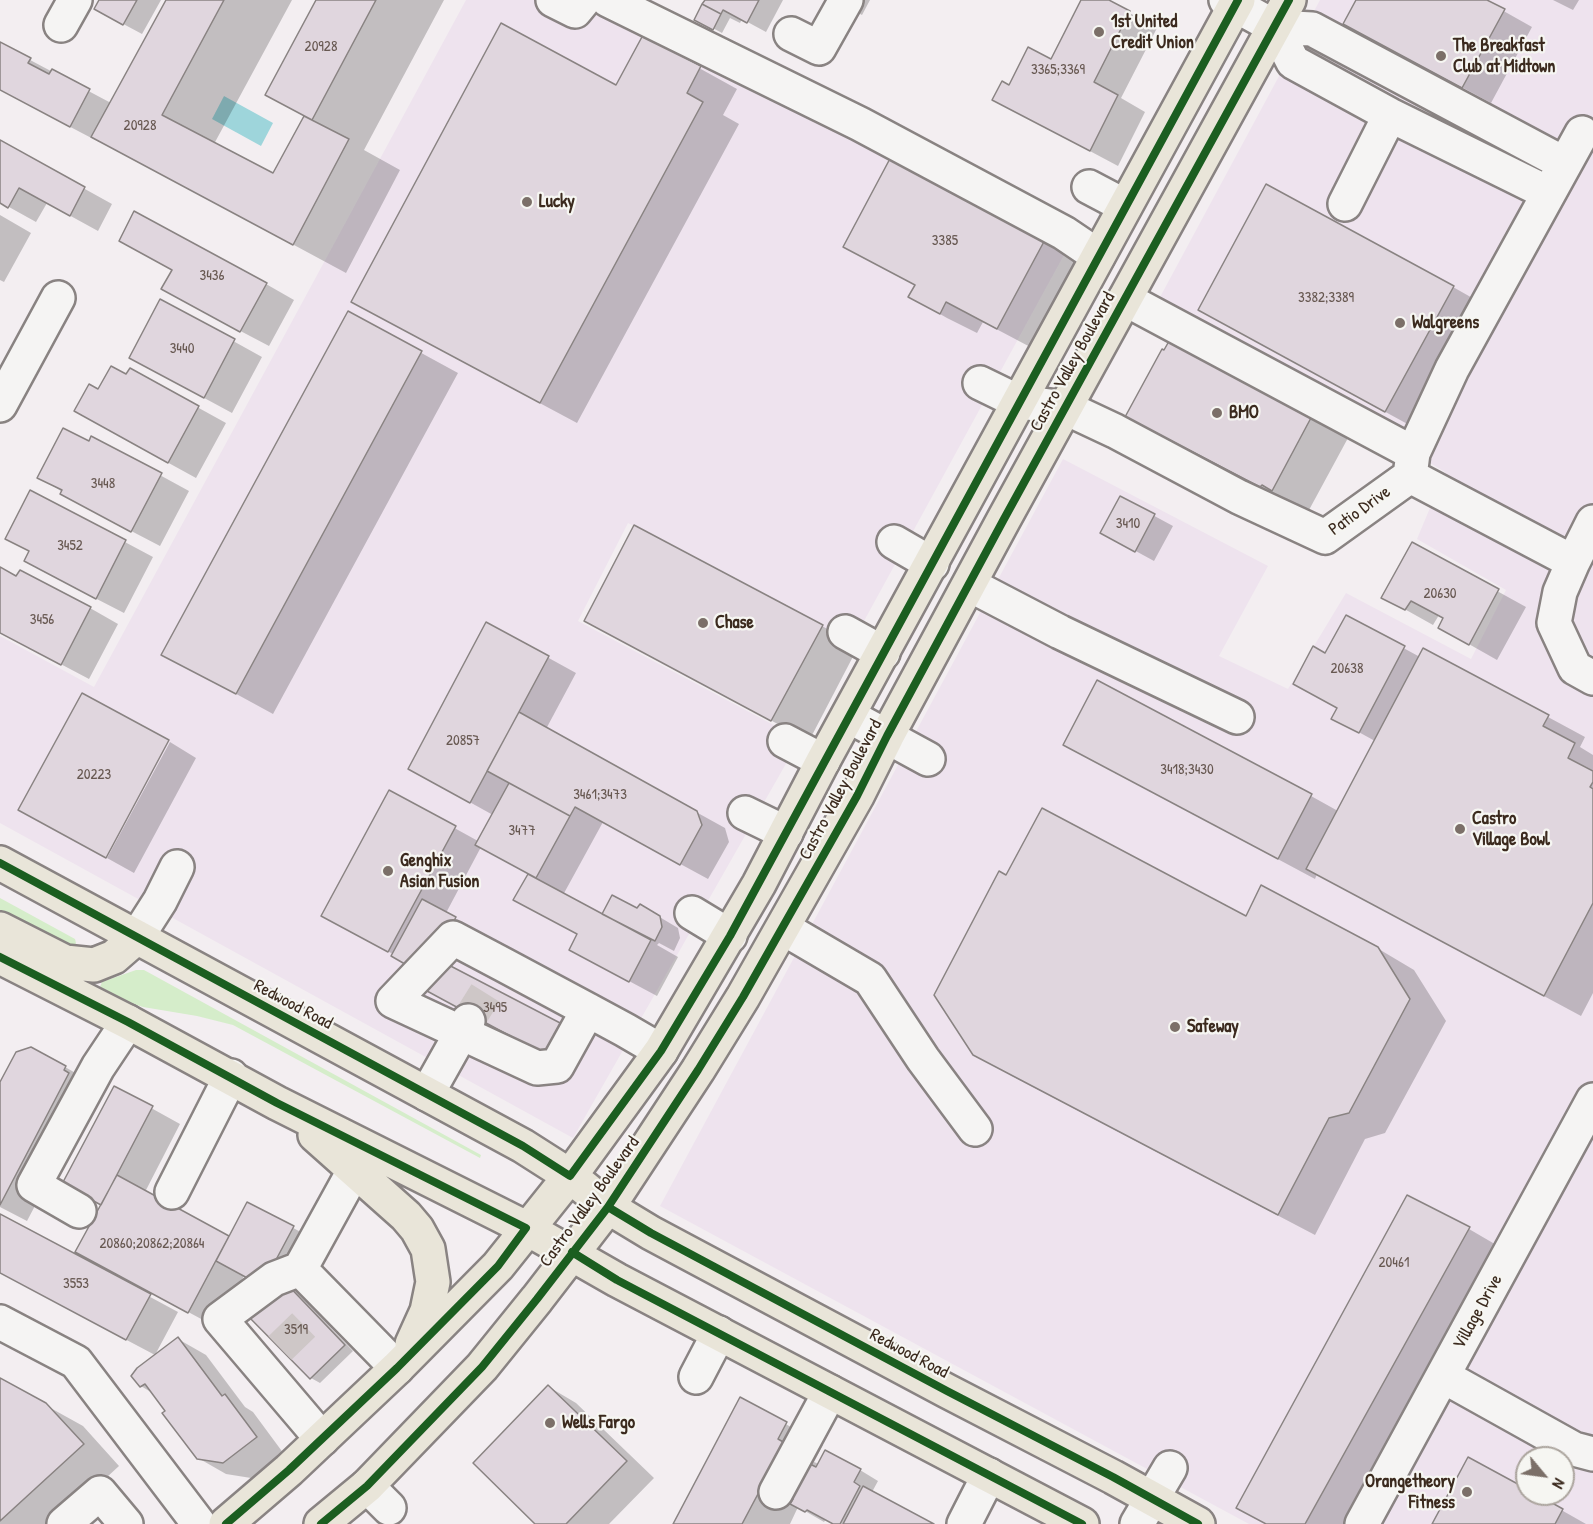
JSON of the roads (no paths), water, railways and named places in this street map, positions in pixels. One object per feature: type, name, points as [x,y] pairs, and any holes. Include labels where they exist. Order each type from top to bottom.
[{"type":"main road","name":"Castro Valley Boulevard","points":[[226,1524],[289,1470],[397,1368],[498,1266],[526,1228],[570,1176],[661,1051],[730,936],[1233,2]]},
{"type":"main road","name":"Castro Valley Boulevard","points":[[321,1524],[378,1497],[608,1207],[699,1070],[783,928],[857,796],[886,736],[1282,13]]},
{"type":"main road","name":"Redwood Road","points":[[0,863],[523,1146],[570,1176],[608,1207],[651,1233],[1113,1477],[1144,1511],[1198,1524]]},
{"type":"main road","points":[[0,929],[65,962],[94,965],[114,957],[137,937]]},
{"type":"main road","points":[[4,967],[128,1022],[278,1103],[572,1252],[617,1280],[1082,1524]]},
{"type":"main road","points":[[278,1103],[406,1216],[417,1229],[428,1249],[433,1282],[427,1311],[417,1337],[397,1368]]},
{"type":"street","points":[[553,0],[575,11],[584,0]]},
{"type":"street","points":[[608,0],[860,124],[1064,233],[1098,256]]},
{"type":"street","points":[[791,34],[819,48],[846,0]]},
{"type":"street","points":[[1233,2],[1282,13],[1564,164]]},
{"type":"street","points":[[1282,13],[1293,62],[1390,115],[1548,193]]},
{"type":"street","points":[[1345,204],[1390,115]]},
{"type":"street","points":[[1125,299],[1412,464],[1452,369],[1582,133]]},
{"type":"street","points":[[1089,187],[1125,206]]},
{"type":"street","points":[[0,405],[58,298]]},
{"type":"street","name":"Patio Drive","points":[[980,383],[1019,402],[1066,408],[1115,431],[1239,497],[1325,537],[1412,464],[1573,562]]},
{"type":"street","points":[[1593,522],[1560,592],[1554,624],[1575,668],[1593,678]]},
{"type":"street","points":[[894,542],[932,564]]},
{"type":"street","points":[[970,585],[1060,632],[1237,717]]},
{"type":"street","points":[[844,632],[883,653]]},
{"type":"street","points":[[849,716],[928,759]]},
{"type":"street","points":[[785,741],[823,761]]},
{"type":"street","points":[[745,813],[786,833]]},
{"type":"street","points":[[137,937],[160,901],[177,867]]},
{"type":"street","points":[[692,914],[730,936]]},
{"type":"street","points":[[783,928],[870,979],[923,1059],[975,1129]]},
{"type":"street","points":[[588,1010],[557,1066],[537,1068],[465,1027],[393,1001],[453,938],[499,973],[588,1010],[661,1051]]},
{"type":"street","points":[[79,1211],[34,1185],[98,1067],[128,1022]]},
{"type":"street","points":[[427,1094],[465,1027]]},
{"type":"street","points":[[172,1192],[231,1076]]},
{"type":"street","name":"Village Drive","points":[[1362,1524],[1590,1114]]},
{"type":"street","points":[[322,1439],[269,1357],[220,1319],[274,1279],[300,1269],[355,1169]]},
{"type":"street","points":[[300,1269],[322,1307],[397,1368]]},
{"type":"street","points":[[0,1322],[76,1362],[199,1524]]},
{"type":"street","points":[[696,1377],[719,1332]]},
{"type":"street","points":[[1443,1376],[1574,1449],[1593,1454]]},
{"type":"street","points":[[776,1492],[830,1392]]},
{"type":"street","points":[[1144,1511],[1170,1468]]},
{"type":"street","points":[[964,1524],[989,1475]]},
{"type":"street","points":[[64,1524],[100,1493],[126,1524]]},
{"type":"water","points":[[224,96],[273,123],[261,146],[212,119]]},
{"type":"tunnel","points":[[468,1021],[493,981]]},
{"type":"tunnel","points":[[280,1348],[315,1314]]},
{"type":"place","name":"1st United Credit Union","points":[[1099,32]]},
{"type":"place","name":"The Breakfast Club at Midtown","points":[[1441,56]]},
{"type":"place","name":"Lucky","points":[[527,202]]},
{"type":"place","name":"Walgreens","points":[[1400,323]]},
{"type":"place","name":"BMO","points":[[1217,413]]},
{"type":"place","name":"Chase","points":[[703,623]]},
{"type":"place","name":"Castro Village Bowl","points":[[1460,829]]},
{"type":"place","name":"Genghix Asian Fusion","points":[[388,871]]},
{"type":"place","name":"Safeway","points":[[1175,1027]]},
{"type":"place","name":"Wells Fargo","points":[[550,1423]]},
{"type":"place","name":"Orangetheory Fitness","points":[[1467,1492]]}]
